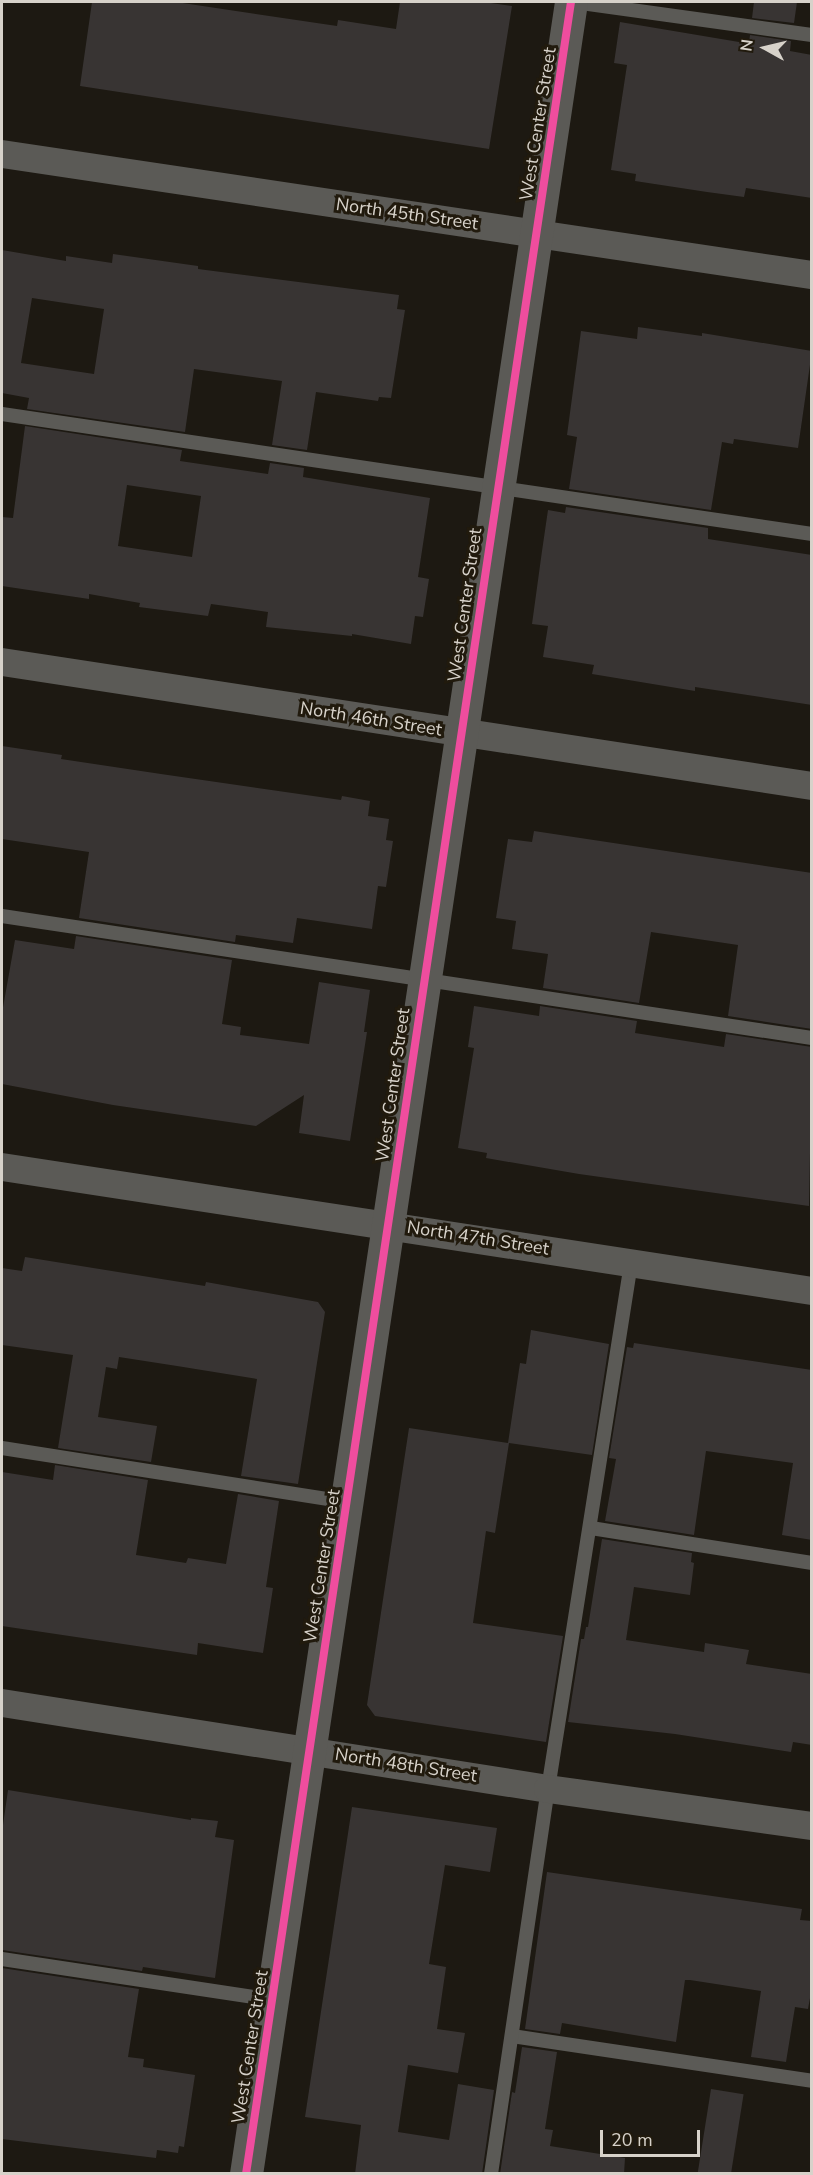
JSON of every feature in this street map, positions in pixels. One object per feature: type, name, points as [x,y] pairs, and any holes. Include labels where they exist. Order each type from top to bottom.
[{"type":"street","name":"West Center Street","points":[[246,2174],[461,732],[573,2]]},
{"type":"street","name":"North 45th Street","points":[[2,154],[812,275]]},
{"type":"street","name":"North 46th Street","points":[[2,662],[812,786]]},
{"type":"street","name":"North 47th Street","points":[[2,1167],[388,1224],[812,1291]]},
{"type":"street","name":"North 48th Street","points":[[2,1703],[309,1749],[548,1789],[812,1826]]},
{"type":"lane","points":[[573,2],[812,35]]},
{"type":"lane","points":[[2,414],[812,534]]},
{"type":"lane","points":[[2,916],[812,1038]]},
{"type":"lane","points":[[491,2174],[548,1789],[631,1263]]},
{"type":"lane","points":[[2,1448],[346,1502]]},
{"type":"lane","points":[[591,1528],[812,1563]]},
{"type":"lane","points":[[2,1959],[272,2000]]},
{"type":"lane","points":[[512,2036],[812,2081]]},
{"type":"building","points":[[92,2],[176,2],[337,26],[338,20],[396,29],[400,2],[484,2],[512,6],[489,149],[80,86]]},
{"type":"building","points":[[754,2],[797,2],[794,23],[752,18]]},
{"type":"building","points":[[620,22],[745,43],[749,42],[750,35],[791,41],[790,51],[812,55],[812,198],[746,188],[744,197],[707,192],[635,181],[636,174],[611,170],[627,65],[614,63]]},
{"type":"building","points":[[2,250],[66,261],[66,256],[112,263],[113,254],[198,266],[198,269],[399,295],[397,309],[405,310],[391,398],[379,397],[378,401],[316,392],[307,450],[272,445],[282,381],[194,369],[185,432],[27,409],[29,398],[2,393]],"holes":[[[32,298],[104,309],[94,374],[21,363]]]},
{"type":"building","points":[[638,327],[702,336],[702,333],[812,351],[798,448],[734,439],[733,444],[722,442],[711,510],[569,489],[577,437],[567,435],[581,331],[637,339]]},
{"type":"building","points":[[25,426],[182,450],[180,461],[268,474],[270,463],[304,468],[303,477],[430,498],[418,577],[429,579],[423,617],[415,616],[411,644],[352,634],[352,636],[266,627],[268,612],[211,604],[208,616],[139,607],[140,603],[89,594],[89,599],[2,586],[2,517],[13,518]],"holes":[[[127,485],[201,496],[192,557],[118,546]]]},
{"type":"building","points":[[566,507],[708,528],[708,539],[812,555],[812,705],[695,687],[695,691],[592,674],[594,665],[543,657],[548,626],[532,624],[548,510],[565,513]]},
{"type":"building","points":[[2,746],[62,755],[61,759],[161,774],[341,800],[342,796],[370,801],[368,816],[389,819],[386,840],[393,841],[386,887],[378,886],[372,929],[297,918],[293,943],[236,935],[235,942],[79,918],[89,852],[2,839]]},
{"type":"building","points":[[534,831],[812,873],[812,1029],[728,1016],[738,945],[651,932],[639,1003],[543,988],[548,954],[512,949],[516,921],[496,918],[508,839],[532,842]]},
{"type":"building","points":[[76,936],[232,960],[222,1024],[241,1027],[240,1035],[309,1044],[319,982],[370,990],[364,1032],[367,1032],[350,1141],[299,1133],[304,1095],[256,1126],[113,1105],[2,1084],[2,1013],[15,940],[74,949]]},
{"type":"building","points":[[474,1006],[539,1016],[540,1006],[637,1021],[635,1033],[724,1047],[726,1034],[812,1047],[809,1206],[579,1174],[486,1158],[487,1153],[458,1148],[474,1048],[468,1047]]},
{"type":"building","points":[[25,1257],[205,1286],[206,1282],[318,1302],[325,1312],[298,1484],[241,1476],[257,1379],[119,1357],[117,1369],[106,1367],[98,1417],[157,1426],[151,1462],[58,1448],[73,1355],[2,1345],[2,1268],[22,1271]]},
{"type":"building","points":[[531,1330],[609,1344],[592,1455],[509,1443],[495,1533],[486,1531],[473,1623],[563,1636],[546,1742],[375,1716],[367,1705],[409,1428],[508,1443],[520,1363],[526,1364]]},
{"type":"building","points":[[634,1343],[812,1370],[812,1540],[782,1535],[793,1463],[706,1451],[694,1535],[605,1521],[616,1459],[609,1458],[627,1347],[633,1348]]},
{"type":"building","points":[[55,1465],[148,1480],[136,1555],[186,1563],[188,1558],[226,1564],[238,1494],[279,1501],[266,1587],[273,1588],[263,1653],[198,1643],[197,1655],[2,1626],[2,1472],[53,1480]]},
{"type":"building","points":[[602,1539],[692,1553],[691,1562],[694,1563],[690,1595],[634,1587],[626,1640],[704,1652],[705,1643],[749,1650],[746,1664],[812,1674],[812,1745],[793,1742],[791,1752],[675,1734],[568,1722],[581,1639],[584,1639],[586,1627],[588,1627]]},
{"type":"building","points":[[8,1790],[191,1820],[191,1818],[218,1821],[215,1837],[234,1840],[215,1978],[143,1967],[142,1971],[2,1950],[2,1832]]},
{"type":"building","points":[[352,1807],[497,1828],[490,1872],[445,1865],[429,1964],[446,1967],[437,2029],[465,2033],[458,2073],[408,2065],[398,2132],[449,2140],[458,2084],[494,2090],[482,2174],[355,2174],[361,2125],[305,2117]]},
{"type":"building","points":[[547,1872],[802,1909],[800,1920],[812,1921],[812,1987],[808,2009],[795,2007],[786,2062],[751,2057],[761,1991],[690,1980],[685,1980],[676,2042],[562,2023],[560,2034],[525,2029]]},
{"type":"building","points":[[2,1968],[139,1989],[128,2057],[144,2059],[143,2067],[195,2075],[184,2147],[179,2146],[178,2153],[157,2150],[156,2158],[2,2139]]},
{"type":"building","points":[[522,2047],[557,2052],[545,2129],[553,2130],[550,2146],[625,2158],[624,2174],[500,2174],[512,2092],[515,2093]]},
{"type":"building","points":[[711,2089],[744,2094],[731,2174],[698,2174]]},
{"type":"cycle path","points":[[246,2174],[571,2]]}]
